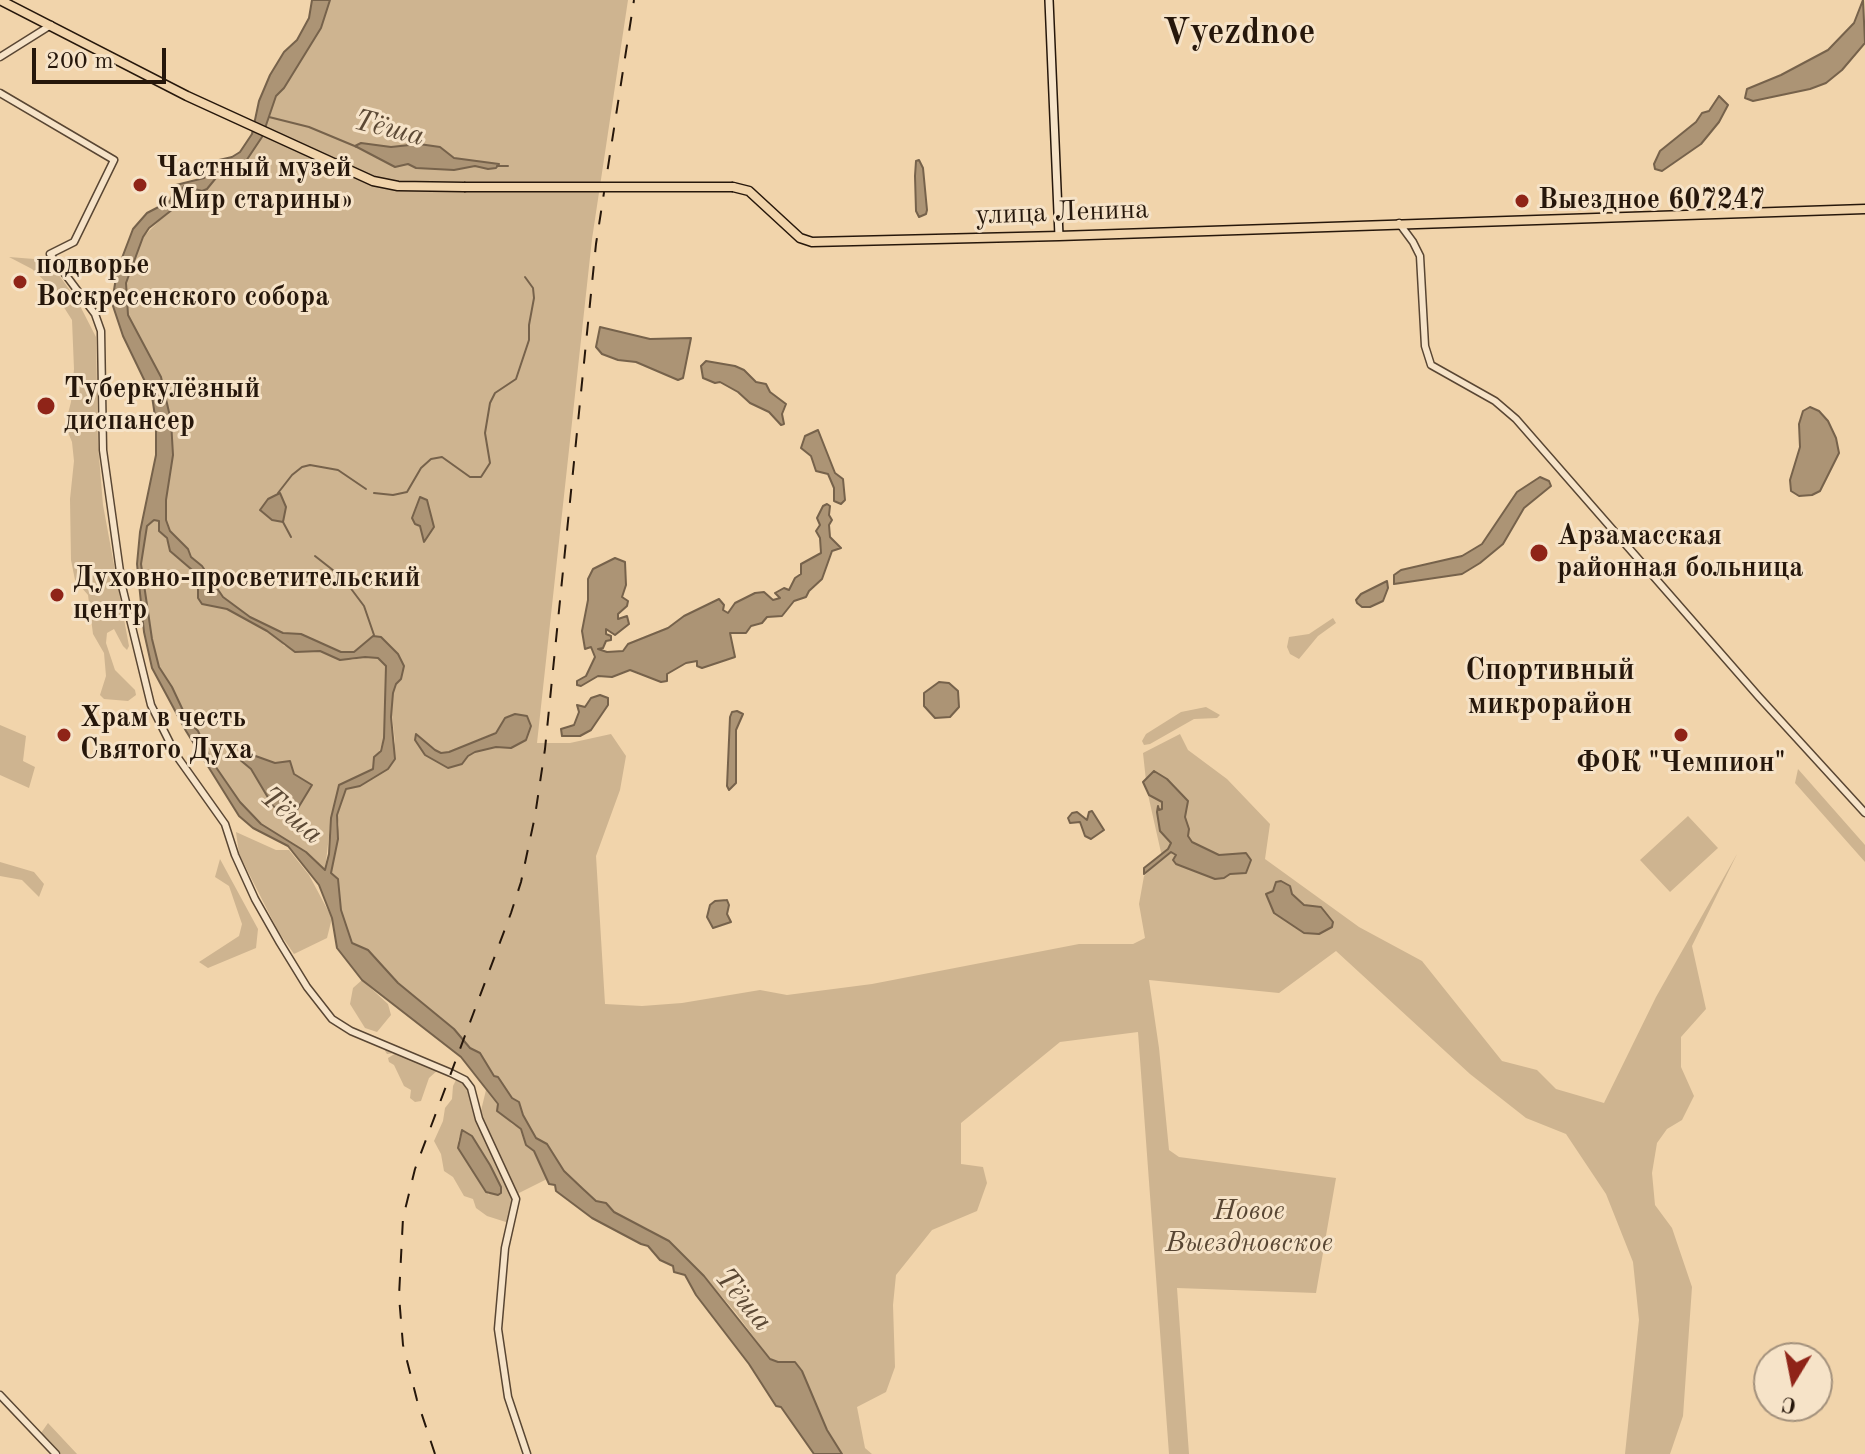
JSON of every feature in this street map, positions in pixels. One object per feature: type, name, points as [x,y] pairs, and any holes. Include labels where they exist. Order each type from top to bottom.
[{"type":"main road","points":[[0,0],[51,25]]},
{"type":"main road","points":[[1049,0],[1059,236]]},
{"type":"main road","name":"улица Ленина","points":[[51,25],[225,113],[373,181],[398,186],[733,187],[749,191],[800,238],[812,242],[1865,209]]},
{"type":"street","points":[[0,57],[51,25]]},
{"type":"street","points":[[0,93],[114,160],[74,242],[50,254],[95,314],[101,331],[101,422],[125,600],[151,705],[176,755],[225,824],[255,899],[280,943],[307,987],[332,1019],[351,1031],[451,1073],[465,1080],[471,1088],[479,1119],[516,1199],[505,1248],[498,1329],[508,1397],[527,1454]]},
{"type":"street","points":[[1399,223],[1420,256],[1425,346],[1431,365],[1495,401],[1516,419],[1865,813]]},
{"type":"street","points":[[0,1395],[56,1454]]},
{"type":"green space","name":"Новое Выездновское","points":[[330,0],[628,0],[592,239],[537,743],[570,743],[611,734],[626,756],[620,790],[596,856],[605,1004],[642,1006],[682,1003],[760,990],[787,995],[872,984],[1079,944],[1133,944],[1145,938],[1139,904],[1144,876],[1162,857],[1147,790],[1143,753],[1180,734],[1188,750],[1227,779],[1270,824],[1265,859],[1359,927],[1422,961],[1502,1061],[1537,1070],[1556,1089],[1604,1103],[1656,997],[1737,854],[1692,946],[1706,1009],[1681,1037],[1681,1067],[1694,1096],[1682,1120],[1667,1129],[1657,1143],[1652,1173],[1655,1205],[1672,1228],[1692,1287],[1683,1416],[1670,1454],[1625,1454],[1639,1320],[1633,1262],[1606,1194],[1566,1134],[1526,1118],[1470,1074],[1336,951],[1279,993],[1149,980],[1169,1150],[1179,1157],[1336,1178],[1316,1293],[1177,1288],[1189,1454],[1169,1454],[1138,1032],[1060,1042],[961,1123],[961,1164],[983,1167],[987,1183],[977,1211],[932,1230],[896,1275],[893,1305],[895,1367],[886,1392],[857,1407],[865,1448],[872,1454],[842,1454],[827,1430],[806,1382],[770,1359],[704,1276],[650,1230],[614,1212],[606,1203],[596,1201],[564,1171],[547,1144],[536,1138],[519,1102],[494,1076],[480,1053],[470,1048],[454,1029],[398,983],[376,959],[352,943],[341,910],[338,879],[331,873],[339,825],[337,815],[346,789],[360,786],[388,769],[395,742],[391,706],[398,654],[381,637],[373,636],[354,652],[341,652],[301,634],[283,633],[250,617],[223,597],[202,566],[170,532],[166,520],[173,455],[148,353],[128,315],[126,283],[143,237],[178,202],[184,186],[207,189],[215,175],[224,168],[236,167],[246,161],[262,137],[276,96],[321,28]],"holes":[[[505,718],[511,748],[486,748],[468,756],[425,755],[426,743],[441,753],[449,752],[496,732]]]},
{"type":"green space","points":[[45,256],[77,300],[96,337],[98,444],[103,505],[129,646],[127,650],[123,646],[114,629],[107,633],[106,643],[115,670],[135,690],[136,695],[128,701],[104,699],[100,695],[106,676],[104,653],[93,634],[88,595],[75,580],[71,560],[70,499],[74,461],[72,442],[65,425],[74,369],[72,320],[51,287],[32,269],[9,257],[34,259]]},
{"type":"green space","points":[[154,520],[159,521],[171,551],[198,575],[198,598],[227,609],[267,631],[279,638],[284,646],[352,660],[378,658],[386,666],[384,738],[373,769],[339,785],[331,818],[325,870],[306,852],[261,824],[240,802],[211,760],[198,731],[188,722],[159,667],[141,564],[147,526]]},
{"type":"green space","points":[[1333,618],[1336,623],[1318,636],[1299,659],[1290,654],[1287,647],[1289,637],[1309,634]]},
{"type":"green space","points":[[1206,707],[1220,715],[1217,718],[1194,719],[1144,745],[1142,741],[1146,734],[1181,712]]},
{"type":"green space","points":[[0,725],[26,736],[23,761],[35,767],[29,788],[0,775]]},
{"type":"green space","points":[[1798,769],[1865,845],[1865,862],[1795,783]]},
{"type":"green space","points":[[1688,816],[1718,848],[1670,892],[1640,860]]},
{"type":"green space","points":[[236,832],[276,850],[289,850],[309,875],[332,918],[327,938],[294,954],[278,931],[239,854]]},
{"type":"green space","points":[[220,859],[258,929],[256,948],[208,968],[199,962],[239,936],[242,924],[229,886],[215,877]]},
{"type":"green space","points":[[0,862],[34,872],[44,884],[39,897],[22,880],[0,876]]},
{"type":"green space","points":[[362,980],[388,1004],[391,1015],[377,1032],[365,1028],[350,1004],[353,988]]},
{"type":"green space","points":[[350,1034],[439,1069],[429,1078],[421,1101],[415,1102],[410,1098],[411,1090],[404,1086],[394,1065],[389,1062],[388,1058],[396,1053],[387,1054],[384,1049]]},
{"type":"green space","points":[[457,1078],[468,1087],[514,1197],[509,1223],[487,1216],[476,1208],[473,1199],[464,1196],[453,1177],[444,1171],[441,1154],[434,1141],[445,1108],[452,1099]],"holes":[[[462,1130],[472,1136],[494,1175],[489,1195],[458,1141]]]},
{"type":"green space","points":[[486,1090],[512,1124],[522,1129],[526,1145],[534,1151],[546,1173],[547,1179],[519,1193],[516,1199],[479,1119]]},
{"type":"green space","points":[[48,1423],[77,1454],[61,1454],[41,1433]]},
{"type":"shaded area","points":[[312,0],[330,0],[321,28],[276,96],[262,137],[246,161],[236,168],[224,168],[207,189],[202,191],[184,186],[173,209],[149,228],[143,237],[126,283],[128,315],[161,377],[171,421],[173,455],[166,500],[166,520],[170,531],[202,566],[223,597],[250,617],[283,633],[301,634],[341,652],[354,652],[373,636],[381,637],[398,654],[404,666],[393,693],[391,717],[395,759],[388,769],[360,786],[346,789],[337,815],[338,839],[331,873],[338,879],[341,910],[352,943],[368,950],[398,983],[454,1029],[470,1048],[480,1053],[494,1076],[519,1102],[536,1138],[547,1144],[564,1171],[583,1189],[596,1201],[606,1203],[614,1212],[669,1241],[704,1276],[770,1359],[795,1362],[802,1371],[827,1430],[842,1454],[814,1454],[696,1295],[685,1275],[674,1272],[673,1266],[660,1260],[648,1246],[592,1218],[556,1191],[555,1185],[549,1184],[534,1151],[526,1145],[521,1129],[497,1111],[498,1104],[461,1057],[362,980],[337,948],[332,918],[319,885],[288,846],[253,828],[239,816],[186,731],[152,668],[144,632],[137,564],[140,532],[156,455],[156,423],[152,396],[123,336],[112,303],[117,271],[133,229],[147,213],[170,201],[176,185],[204,178],[219,160],[240,152],[252,134],[259,101],[270,75],[284,52],[297,40],[309,18]],"holes":[[[154,520],[159,521],[159,531],[167,538],[170,551],[198,575],[198,598],[202,604],[227,609],[267,631],[295,652],[320,651],[340,660],[378,658],[386,666],[381,751],[374,757],[373,769],[339,785],[331,818],[325,870],[306,852],[261,824],[240,802],[211,760],[198,731],[188,721],[159,667],[141,564],[147,526]]]},
{"type":"shaded area","points":[[1863,0],[1865,43],[1842,70],[1826,83],[1810,89],[1753,101],[1745,98],[1747,89],[1828,50],[1854,23]]},
{"type":"shaded area","points":[[1719,96],[1728,105],[1701,144],[1662,171],[1655,169],[1660,151],[1696,122],[1702,113],[1709,111]]},
{"type":"shaded area","points":[[361,143],[391,147],[419,144],[440,147],[454,158],[499,164],[496,168],[475,166],[454,170],[416,168],[408,164],[395,167],[355,146]]},
{"type":"shaded area","points":[[919,160],[923,168],[927,210],[919,217],[916,211],[915,176],[916,161]]},
{"type":"shaded area","points":[[600,327],[650,339],[691,338],[683,378],[678,380],[636,362],[602,354],[596,347]]},
{"type":"shaded area","points":[[706,361],[735,366],[756,382],[766,384],[770,392],[786,404],[782,414],[784,424],[781,425],[769,412],[750,403],[738,392],[720,382],[703,378],[701,366]]},
{"type":"shaded area","points":[[1810,407],[1828,421],[1839,453],[1820,491],[1799,496],[1791,491],[1790,480],[1800,447],[1799,424],[1803,411]]},
{"type":"shaded area","points":[[818,430],[835,473],[843,479],[845,500],[841,504],[834,501],[834,488],[828,474],[816,471],[811,456],[801,448],[805,436]]},
{"type":"shaded area","points":[[1540,477],[1549,481],[1551,486],[1524,508],[1503,544],[1480,563],[1462,574],[1394,584],[1394,575],[1401,570],[1462,556],[1482,544],[1517,492]]},
{"type":"shaded area","points":[[280,493],[286,507],[283,522],[272,520],[260,510],[268,499]]},
{"type":"shaded area","points":[[420,497],[427,500],[434,527],[424,542],[420,526],[412,518]]},
{"type":"shaded area","points":[[827,504],[832,520],[830,537],[841,548],[832,551],[822,579],[806,597],[794,601],[782,616],[767,617],[762,623],[751,626],[746,633],[730,633],[735,657],[702,668],[697,666],[697,661],[686,663],[667,674],[667,681],[661,682],[630,670],[612,677],[598,676],[581,686],[577,685],[577,681],[586,676],[595,657],[591,647],[585,649],[582,631],[588,600],[588,579],[593,569],[615,558],[625,562],[626,585],[622,597],[628,601],[618,614],[618,619],[627,616],[629,624],[615,635],[606,629],[611,640],[598,649],[623,651],[628,644],[668,628],[684,616],[719,599],[724,605],[723,610],[728,613],[735,603],[755,593],[764,592],[773,600],[780,598],[775,593],[784,588],[789,590],[801,574],[801,564],[821,553],[816,531],[820,525],[817,518]]},
{"type":"shaded area","points":[[1387,581],[1383,601],[1370,607],[1357,603],[1361,594]]},
{"type":"shaded area","points":[[939,682],[949,683],[958,691],[959,707],[950,717],[935,718],[924,706],[924,693]]},
{"type":"shaded area","points":[[600,695],[608,698],[608,705],[591,730],[580,736],[562,736],[561,729],[574,725],[579,712],[577,705],[585,707],[591,698]]},
{"type":"shaded area","points":[[732,712],[743,714],[736,730],[736,783],[729,790],[730,717]]},
{"type":"shaded area","points":[[515,714],[527,716],[531,726],[526,740],[511,748],[496,747],[475,752],[462,764],[448,768],[425,755],[415,740],[416,734],[435,750],[449,752],[496,733],[505,718]]},
{"type":"shaded area","points":[[250,754],[275,763],[290,761],[294,774],[312,785],[295,813],[285,814],[273,806],[251,769],[239,759]]},
{"type":"shaded area","points":[[1154,771],[1167,779],[1188,801],[1185,817],[1192,842],[1219,855],[1246,853],[1251,860],[1246,873],[1215,879],[1176,864],[1173,860],[1176,855],[1171,852],[1144,874],[1144,868],[1171,843],[1160,831],[1157,812],[1158,806],[1159,810],[1162,809],[1162,802],[1149,795],[1143,782]]},
{"type":"shaded area","points":[[1092,811],[1104,830],[1091,839],[1085,836],[1080,822],[1070,823],[1068,818],[1077,812],[1087,820]]},
{"type":"shaded area","points":[[1276,882],[1290,886],[1292,894],[1304,905],[1321,907],[1333,922],[1332,927],[1319,934],[1304,933],[1274,913],[1266,894],[1273,891]]},
{"type":"shaded area","points":[[727,900],[727,914],[731,922],[713,928],[707,917],[710,905],[715,901]]},
{"type":"shaded area","points":[[462,1130],[472,1136],[490,1165],[501,1187],[498,1195],[486,1192],[458,1148]]},
{"type":"waterway","name":"Тёша","points":[[269,117],[309,127],[357,147]]},
{"type":"waterway","name":"Тёша","points":[[497,166],[508,166]]},
{"type":"waterway","points":[[374,493],[393,495],[407,492],[421,468],[431,459],[442,457],[470,477],[481,477],[490,463],[485,433],[490,403],[495,393],[516,379],[529,340],[534,298],[533,288],[525,277]]},
{"type":"waterway","points":[[278,493],[292,475],[310,465],[338,470],[366,489]]},
{"type":"waterway","points":[[283,522],[291,537]]},
{"type":"waterway","points":[[315,556],[343,578],[364,606],[374,635]]},
{"type":"railway","points":[[435,1454],[403,1345],[399,1296],[403,1218],[415,1169],[511,913],[535,816],[545,749],[596,244],[634,0]]},
{"type":"place","name":"Частный музей «Мир старины»","points":[[140,185]]},
{"type":"place","name":"Выездное 607247","points":[[1522,201]]},
{"type":"place","name":"подворье Воскресенского собора","points":[[20,282]]},
{"type":"place","name":"Туберкулёзный диспансер","points":[[46,406]]},
{"type":"place","name":"Арзамасская районная больница","points":[[1539,553]]},
{"type":"place","name":"Духовно-просветительский центр","points":[[57,595]]},
{"type":"place","name":"Храм в честь Святого Духа","points":[[64,735]]},
{"type":"place","name":"ФОК \"Чемпион\"","points":[[1681,735]]},
{"type":"district","name":"Vyezdnoe","points":[[1239,34]]},
{"type":"district","name":"Спортивный микрорайон","points":[[1550,688]]}]
